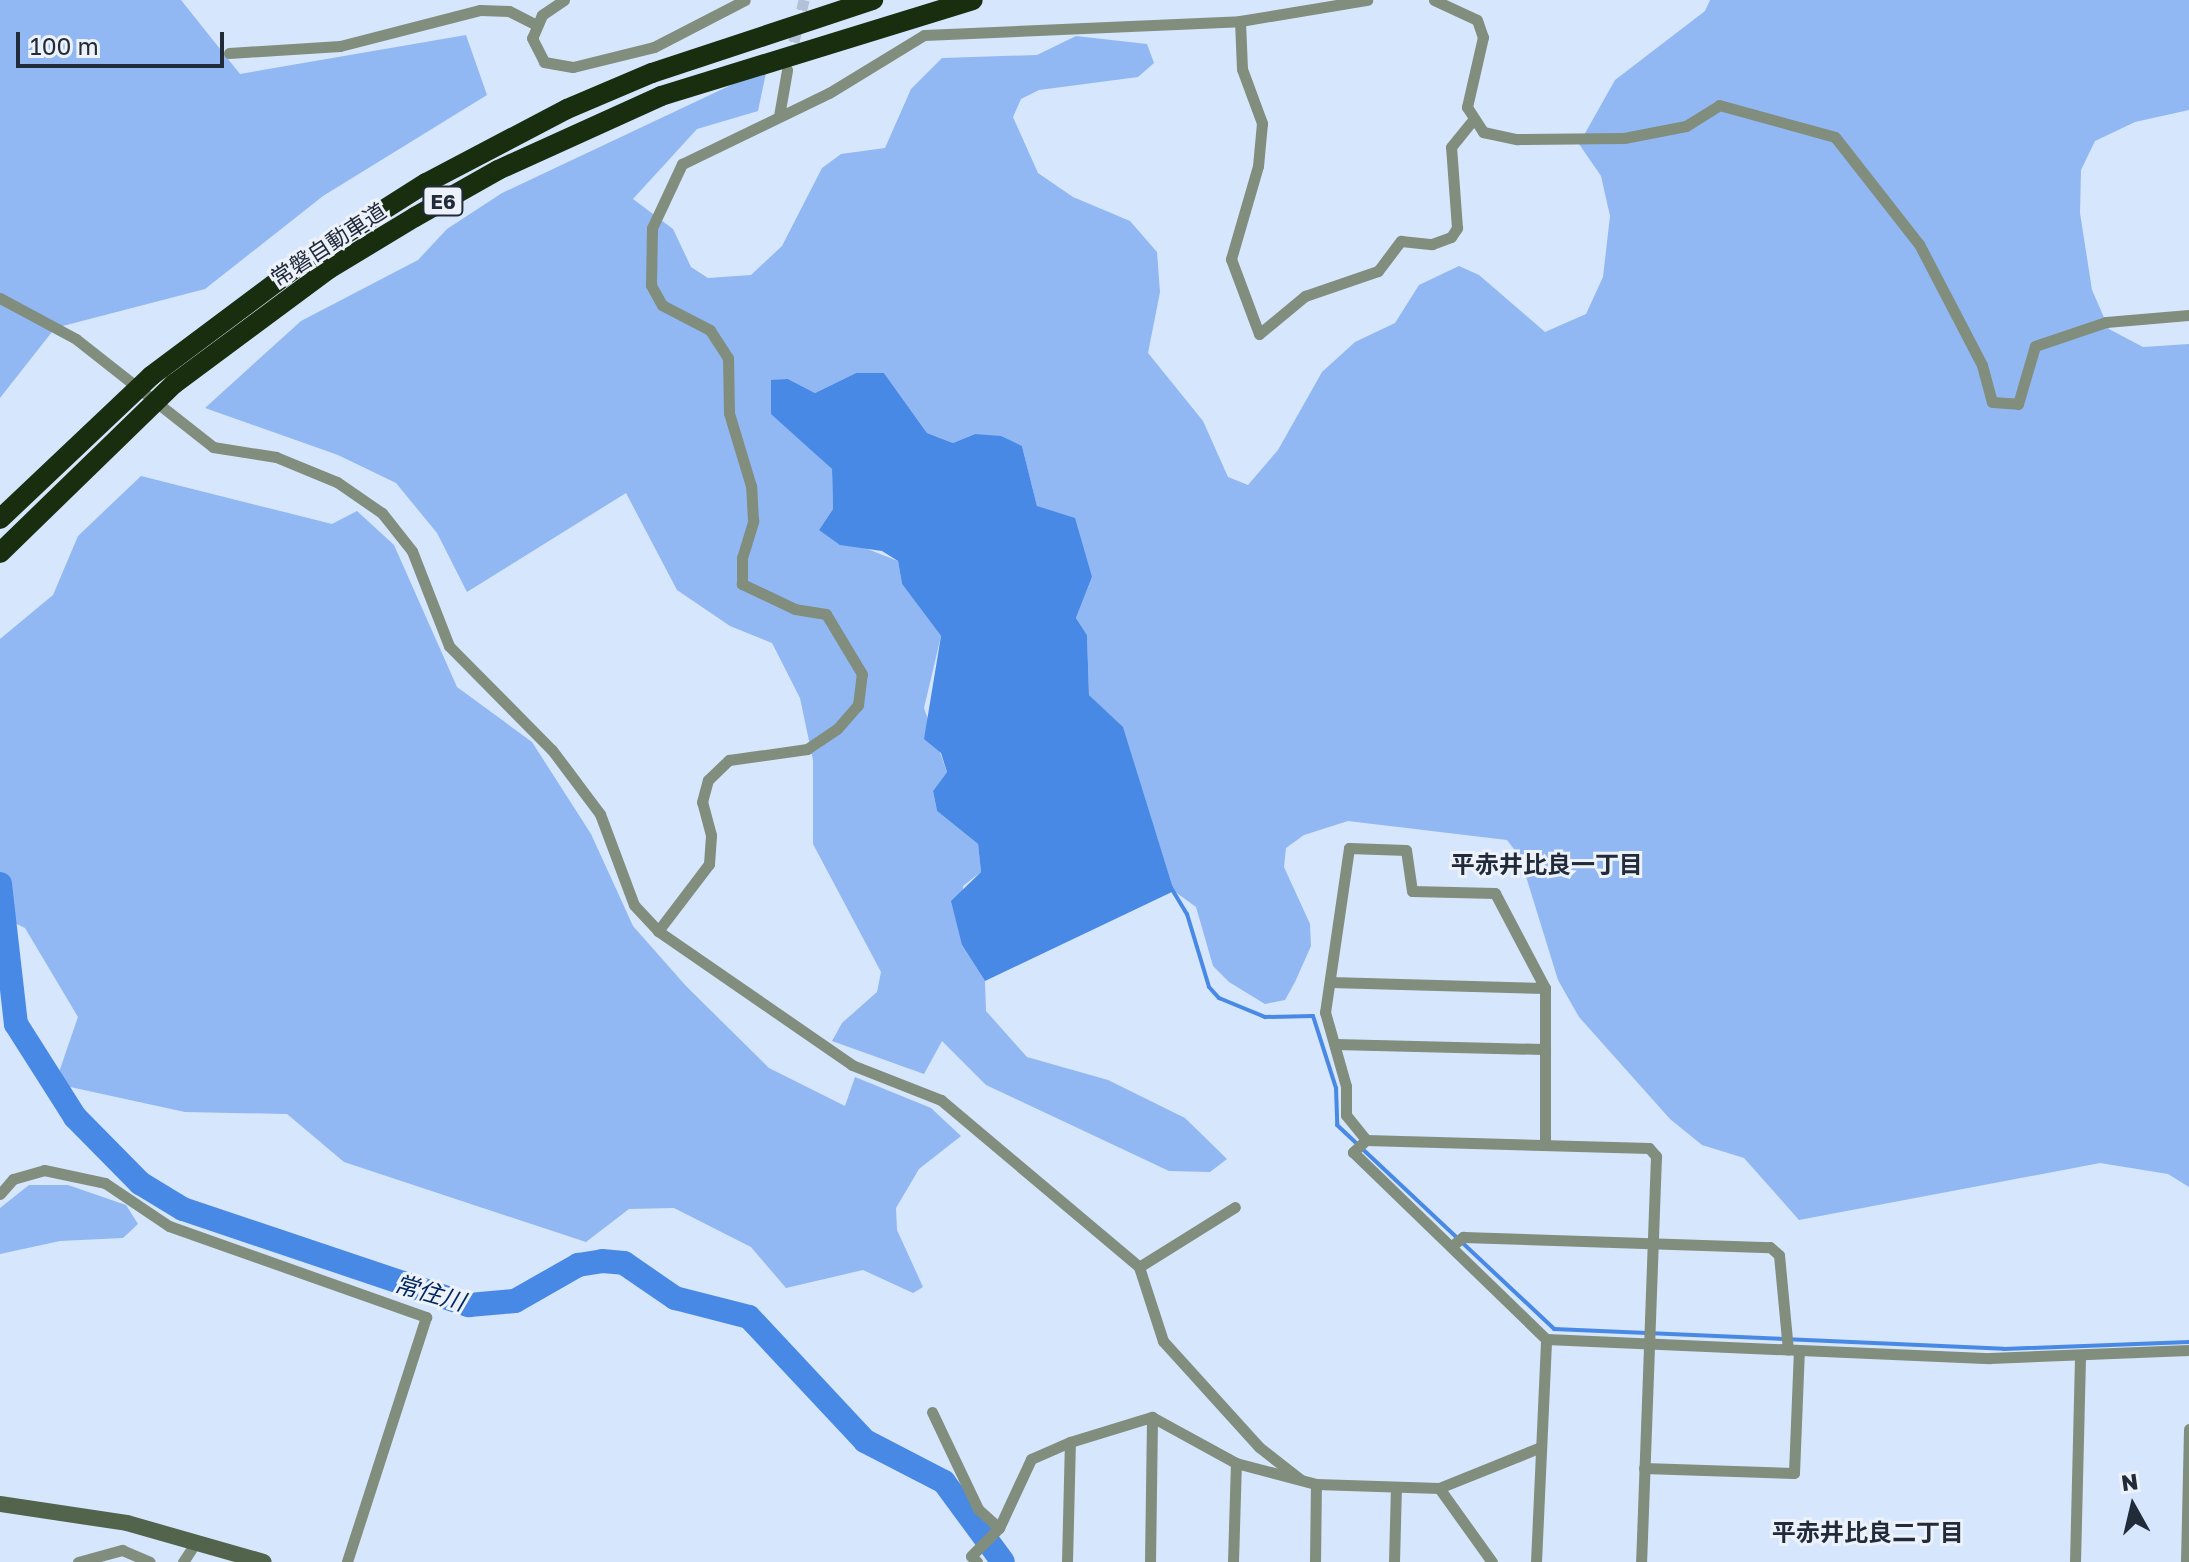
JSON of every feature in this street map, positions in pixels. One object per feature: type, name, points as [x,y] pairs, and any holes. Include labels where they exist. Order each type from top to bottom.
[{"type":"highway","name":"常磐自動車道","points":[[0,519],[151,376],[314,254],[414,191],[567,109],[652,73],[873,0]]},
{"type":"highway","name":"常磐自動車道","points":[[0,553],[174,384],[304,286],[415,217],[498,170],[661,96],[973,0]]},
{"type":"main road","points":[[0,1504],[127,1523],[264,1562]]},
{"type":"street","points":[[564,0],[535,24],[532,38],[544,62],[573,67],[654,47],[745,0]]},
{"type":"street","points":[[1434,0],[1477,20],[1483,37],[1467,107],[1472,121],[1483,132],[1517,139],[1624,138],[1686,126],[1719,105],[1835,137],[1919,244],[1982,365],[1992,402],[2007,406],[2018,404],[2035,346],[2106,322],[2189,315]]},
{"type":"street","points":[[658,931],[709,864],[711,835],[702,802],[708,780],[729,760],[807,749],[844,721],[858,705],[862,674],[826,614],[795,609],[742,584],[752,498],[729,413],[728,358],[710,330],[662,305],[651,285],[652,228],[682,164],[779,116],[924,35],[1240,21],[1361,1]]},
{"type":"street","points":[[229,53],[340,46],[480,10],[509,11],[535,24]]},
{"type":"street","points":[[1240,21],[1242,69],[1262,123],[1258,166],[1231,259],[1259,334],[1305,296],[1378,271],[1401,241],[1432,244],[1451,237],[1457,228],[1451,147],[1472,121]]},
{"type":"street","points":[[779,116],[787,70]]},
{"type":"street","points":[[0,298],[76,339],[213,447],[276,457],[337,482],[382,513],[412,551],[449,646],[552,750],[600,814],[634,905],[658,931],[852,1065],[941,1100],[1139,1267],[1163,1341],[1259,1447],[1300,1479]]},
{"type":"street","points":[[1536,1562],[1546,1339],[1458,1241],[1362,1144],[1346,1115],[1335,1044],[1325,1012],[1349,848],[1406,850],[1412,891],[1495,893],[1545,988],[1545,1144]]},
{"type":"street","points":[[1330,982],[1545,988]]},
{"type":"street","points":[[1335,1044],[1544,1049]]},
{"type":"street","points":[[1362,1144],[1545,1144],[1649,1148],[1656,1156],[1641,1562]]},
{"type":"street","points":[[0,1194],[13,1179],[44,1170],[105,1183],[169,1226],[426,1317],[347,1562]]},
{"type":"street","points":[[1139,1267],[1235,1207]]},
{"type":"street","points":[[1458,1241],[1770,1247],[1779,1255],[1790,1343],[1794,1473],[1644,1468]]},
{"type":"street","points":[[1546,1339],[1648,1336],[1990,1358],[2189,1350]]},
{"type":"street","points":[[2075,1562],[2080,1355]]},
{"type":"street","points":[[932,1412],[978,1509],[996,1531]]},
{"type":"street","points":[[977,1556],[996,1531],[1031,1459],[1070,1442],[1152,1417],[1236,1463],[1316,1484],[1439,1488],[1541,1447]]},
{"type":"street","points":[[1150,1562],[1152,1417]]},
{"type":"street","points":[[2186,1562],[2189,1429]]},
{"type":"street","points":[[1067,1562],[1070,1442]]},
{"type":"street","points":[[1233,1562],[1236,1463]]},
{"type":"street","points":[[1315,1562],[1316,1484]]},
{"type":"street","points":[[1394,1562],[1396,1488]]},
{"type":"street","points":[[1439,1488],[1492,1562]]},
{"type":"street","points":[[183,1562],[196,1542]]},
{"type":"street","points":[[78,1562],[122,1550],[150,1562]]},
{"type":"shaded area","points":[[0,0],[181,0],[240,74],[466,35],[487,95],[323,196],[205,289],[55,328],[0,398]]},
{"type":"shaded area","points":[[1710,0],[2189,0],[2189,110],[2135,122],[2095,141],[2081,170],[2080,213],[2092,290],[2109,329],[2143,347],[2189,344],[2189,1187],[2168,1174],[2100,1163],[1799,1220],[1744,1158],[1702,1145],[1670,1119],[1579,1017],[1558,980],[1520,857],[1507,840],[1348,821],[1304,835],[1286,848],[1284,867],[1310,924],[1311,946],[1295,982],[1285,1000],[1265,1004],[1229,982],[1213,966],[1196,907],[1174,891],[1123,728],[1089,695],[1087,635],[1076,618],[1092,577],[1037,506],[1022,446],[975,434],[953,443],[927,433],[884,373],[856,373],[815,393],[788,379],[817,455],[832,469],[833,509],[819,530],[898,561],[902,584],[941,636],[924,708],[947,772],[933,791],[937,811],[978,844],[981,872],[963,886],[962,945],[985,981],[986,1011],[1027,1057],[1108,1080],[1185,1118],[1227,1159],[1210,1172],[1169,1171],[986,1085],[942,1041],[924,1074],[832,1041],[842,1023],[877,992],[881,972],[813,844],[813,760],[800,698],[772,643],[730,626],[677,590],[626,493],[467,592],[437,533],[396,483],[338,455],[205,408],[301,321],[418,260],[447,229],[502,193],[767,68],[758,111],[697,129],[633,199],[673,229],[691,267],[708,278],[751,275],[782,246],[822,168],[841,154],[885,148],[911,89],[942,58],[1037,55],[1076,36],[1147,44],[1154,63],[1138,77],[1039,90],[1021,99],[1013,117],[1038,173],[1073,197],[1130,221],[1157,252],[1160,292],[1148,353],[1203,421],[1228,477],[1248,485],[1278,450],[1322,372],[1355,342],[1395,323],[1419,285],[1459,266],[1479,275],[1545,332],[1586,314],[1603,277],[1610,216],[1601,176],[1579,144],[1615,80],[1705,11]]},
{"type":"shaded area","points":[[856,373],[884,373],[927,433],[953,443],[975,434],[1001,436],[1022,446],[1037,506],[1075,518],[1092,577],[1076,618],[1087,635],[1089,695],[1123,727],[1174,891],[985,981],[962,945],[951,901],[981,872],[978,844],[937,811],[933,791],[947,772],[941,753],[924,739],[941,636],[902,584],[898,561],[882,551],[840,545],[819,530],[833,509],[832,469],[771,414],[771,380],[788,379],[815,393]]},
{"type":"shaded area","points":[[141,476],[332,524],[357,511],[394,545],[457,687],[532,742],[591,834],[633,926],[686,986],[769,1068],[845,1106],[855,1077],[931,1108],[961,1136],[919,1169],[896,1208],[897,1230],[923,1287],[913,1293],[863,1270],[786,1288],[751,1247],[674,1208],[629,1209],[586,1242],[344,1162],[287,1114],[185,1112],[61,1085],[58,1075],[78,1017],[25,928],[0,916],[0,639],[53,595],[78,536]]},
{"type":"shaded area","points":[[29,1185],[68,1185],[126,1205],[138,1224],[123,1238],[60,1241],[0,1254],[0,1208]]},
{"type":"waterway","name":"常住川","points":[[0,884],[16,1024],[75,1117],[140,1183],[183,1209],[469,1305],[515,1301],[578,1265],[602,1261],[624,1263],[675,1298],[749,1317],[865,1441],[944,1482],[1003,1562]]},
{"type":"waterway","points":[[1170,886],[1187,914],[1209,987],[1219,998],[1265,1017],[1313,1016],[1336,1088],[1337,1125],[1554,1329],[2004,1349],[2189,1342]]},
{"type":"tunnel","points":[[790,58],[804,0]]},
{"type":"district","name":"平赤井比良一丁目","points":[[1547,864]]},
{"type":"district","name":"平赤井比良二丁目","points":[[1868,1532]]}]
